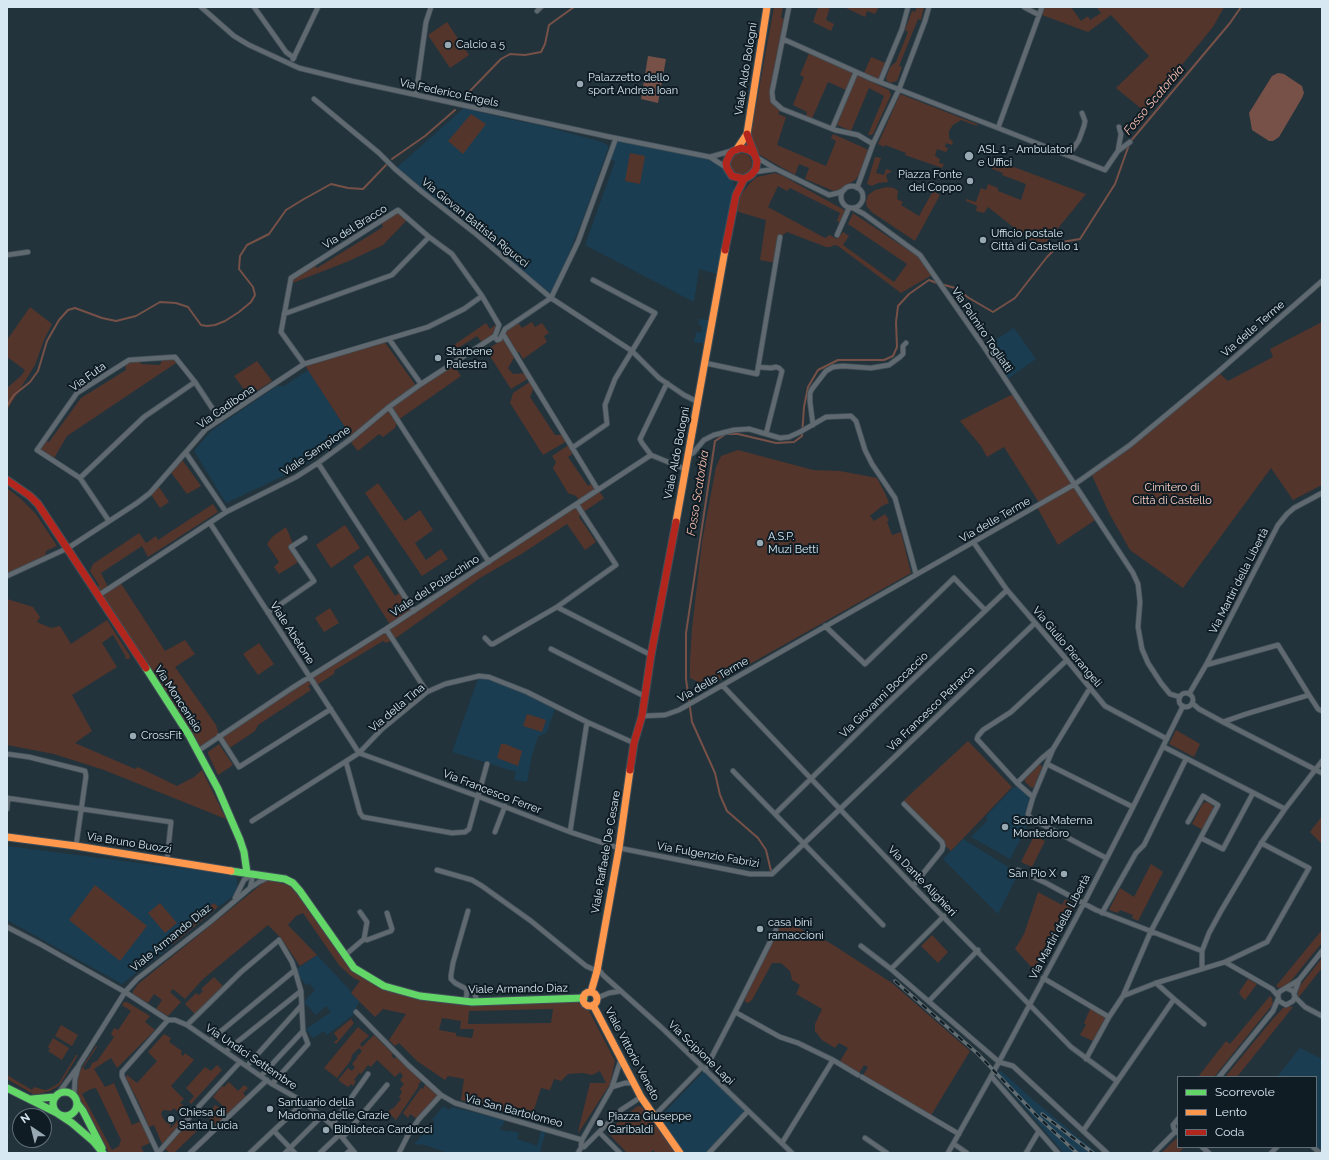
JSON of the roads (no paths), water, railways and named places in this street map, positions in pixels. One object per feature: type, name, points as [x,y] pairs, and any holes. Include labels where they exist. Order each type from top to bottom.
[{"type":"main road","name":"Viale Aldo Bologni","points":[[754,155],[747,134],[767,7]]},
{"type":"main road","name":"Viale Aldo Bologni","points":[[735,150],[747,134]]},
{"type":"main road","points":[[746,149],[754,155],[757,165],[751,175],[744,179],[732,176],[727,168],[727,158],[735,150],[746,149]]},
{"type":"main road","name":"Viale Aldo Bologni","points":[[732,176],[736,195]]},
{"type":"main road","name":"Viale Aldo Bologni","points":[[642,716],[650,655],[685,469],[689,455],[736,195],[744,179]]},
{"type":"main road","name":"Via Moncenisio","points":[[7,480],[30,496],[38,504],[99,595],[198,751],[218,789],[240,840],[249,873]]},
{"type":"main road","name":"Viale Raffaele De Cesare","points":[[592,992],[619,848],[634,743],[642,716]]},
{"type":"main road","name":"Via Bruno Buozzi","points":[[7,837],[76,846],[249,873]]},
{"type":"main road","name":"Viale Armando Diaz","points":[[249,873],[286,879],[293,883],[354,968],[384,986],[420,996],[478,1002],[584,998]]},
{"type":"main road","points":[[592,992],[597,998],[593,1005],[587,1004],[584,998],[587,993],[592,992]]},
{"type":"main road","name":"Viale Vittorio Veneto","points":[[593,1005],[641,1097],[680,1153]]},
{"type":"main road","points":[[7,1088],[64,1116],[75,1110],[76,1100]]},
{"type":"main road","points":[[26,1098],[36,1100],[56,1096],[66,1092],[76,1100],[83,1110],[104,1153]]},
{"type":"main road","points":[[56,1096],[52,1104],[57,1113],[83,1132],[104,1153]]},
{"type":"street","name":"Via Federico Engels","points":[[201,7],[234,36],[249,45],[299,68],[352,81],[710,157],[727,168]]},
{"type":"street","points":[[254,7],[286,52],[294,58]]},
{"type":"street","points":[[292,64],[318,7]]},
{"type":"street","points":[[416,94],[426,22],[431,7]]},
{"type":"street","points":[[789,7],[772,92],[773,101],[782,109],[832,129],[858,136],[873,144]]},
{"type":"street","points":[[880,82],[902,29],[908,7]]},
{"type":"street","points":[[857,188],[873,144],[899,89],[929,7]]},
{"type":"street","points":[[1024,7],[1039,15]]},
{"type":"street","points":[[998,128],[1042,7]]},
{"type":"street","points":[[783,39],[880,82],[1106,170],[1118,151],[1130,142]]},
{"type":"street","points":[[832,129],[856,72]]},
{"type":"street","name":"Via Giovan Battista Rigucci","points":[[314,99],[379,153],[421,191],[476,234],[551,298],[632,351],[659,378],[684,395],[698,402]]},
{"type":"street","points":[[1064,154],[1073,149],[1079,140],[1084,126],[1082,113]]},
{"type":"street","points":[[1118,151],[1121,134],[1119,127]]},
{"type":"street","points":[[504,332],[551,298],[578,242],[616,138]]},
{"type":"street","name":"Via Federico Engels","points":[[710,157],[735,150]]},
{"type":"street","points":[[754,155],[776,169],[829,195],[836,196],[844,206],[851,208],[858,206],[862,202]]},
{"type":"street","points":[[754,172],[776,169]]},
{"type":"street","points":[[829,195],[838,193],[850,186],[857,188],[862,194],[862,210],[864,214]]},
{"type":"street","points":[[841,201],[841,195],[844,190]]},
{"type":"street","points":[[837,235],[851,208]]},
{"type":"street","name":"Via Palmiro Togliatti","points":[[851,208],[864,214],[920,255],[1075,484],[1133,573],[1138,584],[1140,602],[1138,627],[1142,649],[1148,663],[1161,684],[1170,694],[1180,697]]},
{"type":"street","name":"Via del Bracco","points":[[304,364],[281,332],[291,278],[398,210],[429,237],[452,254],[482,296],[499,325]]},
{"type":"street","points":[[284,314],[392,274],[429,237]]},
{"type":"street","points":[[705,363],[757,374],[780,237]]},
{"type":"street","points":[[7,255],[28,252]]},
{"type":"street","points":[[572,448],[607,424],[605,405],[615,379],[655,313],[593,280]]},
{"type":"street","name":"Via delle Terme","points":[[642,716],[665,715],[679,710],[1075,484],[1130,445],[1322,281]]},
{"type":"street","name":"Via Cadibona","points":[[7,576],[68,548],[150,493],[203,433],[304,364],[437,323],[464,309],[482,296]]},
{"type":"street","points":[[495,336],[499,325],[503,326],[504,332],[598,490]]},
{"type":"street","name":"Viale Sempione","points":[[99,595],[226,512],[296,477],[318,463],[352,438],[389,407],[421,384],[495,336],[498,340],[502,338],[504,332]]},
{"type":"street","points":[[389,339],[421,384]]},
{"type":"street","points":[[813,425],[810,393],[826,371],[833,367],[843,366],[871,368],[889,365],[903,354],[903,346],[906,343]]},
{"type":"street","name":"Via Futa","points":[[109,521],[80,478],[37,450],[76,393],[129,360],[175,357],[195,382],[220,420]]},
{"type":"street","points":[[758,368],[776,367],[782,371],[766,434]]},
{"type":"street","points":[[80,478],[144,417],[195,382]]},
{"type":"street","points":[[667,383],[640,439],[651,455],[685,469]]},
{"type":"street","points":[[389,407],[489,562]]},
{"type":"street","points":[[689,455],[694,453],[704,440],[721,433],[744,428],[780,438],[789,437],[829,416],[851,416],[856,421],[865,450],[872,464],[894,498],[916,574]]},
{"type":"street","points":[[186,453],[226,512]]},
{"type":"street","name":"Viale del Polacchino","points":[[198,751],[309,677],[577,505],[651,455]]},
{"type":"street","points":[[318,463],[414,610]]},
{"type":"street","name":"Via Martiri della Libertà","points":[[1189,694],[1206,665],[1278,525],[1286,514],[1294,508],[1322,493]]},
{"type":"street","points":[[485,638],[490,644],[493,644],[557,607],[616,565],[577,505]]},
{"type":"street","name":"Viale Abetone","points":[[210,523],[359,753]]},
{"type":"street","points":[[268,613],[314,581],[291,547],[306,538]]},
{"type":"street","name":"Via Giulio Pierangeli","points":[[974,543],[1007,590],[1105,706],[1167,739]]},
{"type":"street","points":[[825,626],[865,664],[954,578],[985,610]]},
{"type":"street","name":"Via Giovanni Boccaccio","points":[[775,814],[1007,590]]},
{"type":"street","points":[[557,607],[650,655]]},
{"type":"street","name":"Via Francesco Petrarca","points":[[840,809],[1035,623]]},
{"type":"street","points":[[386,629],[427,692]]},
{"type":"street","points":[[1206,665],[1278,645],[1318,709],[1322,711]]},
{"type":"street","points":[[551,649],[644,696]]},
{"type":"street","points":[[1033,797],[1017,783],[977,740],[978,736],[983,730],[1011,712],[1067,660]]},
{"type":"street","name":"Via della Tina","points":[[252,821],[359,753],[382,729],[427,692],[446,684],[479,676],[489,677],[527,692],[587,722],[634,743]]},
{"type":"street","name":"Via Dante Alighieri","points":[[723,686],[913,886],[978,950],[1029,1005],[1071,1047],[1117,1081]]},
{"type":"street","points":[[1090,688],[1053,749],[1033,797],[1028,814],[1032,819],[1106,858]]},
{"type":"street","points":[[1192,703],[1187,707],[1183,706],[1179,701],[1180,697],[1185,694],[1189,694],[1192,697],[1192,703],[1199,709],[1322,773]]},
{"type":"street","points":[[1223,722],[1309,695]]},
{"type":"street","name":"Via Martiri della Libertà","points":[[948,1153],[999,1062],[1084,903],[1164,747],[1183,706]]},
{"type":"street","points":[[219,736],[239,767],[331,709]]},
{"type":"street","points":[[570,832],[587,722]]},
{"type":"street","points":[[1164,747],[1285,809]]},
{"type":"street","points":[[1017,783],[1053,749]]},
{"type":"street","name":"Via Francesco Ferrer","points":[[359,753],[504,806],[570,832],[619,848]]},
{"type":"street","points":[[7,754],[29,757],[85,772],[86,776],[82,809],[76,846]]},
{"type":"street","points":[[1102,913],[1136,853],[1144,845],[1186,759]]},
{"type":"street","points":[[1202,969],[1202,951],[1210,933],[1261,843],[1322,761]]},
{"type":"street","points":[[346,762],[360,814],[363,816],[452,833],[465,832],[469,829],[487,764]]},
{"type":"street","points":[[1047,764],[1133,807]]},
{"type":"street","points":[[733,771],[883,925]]},
{"type":"street","points":[[1201,838],[1223,849],[1253,793]]},
{"type":"street","points":[[1086,1059],[1109,1017],[1123,996],[1151,931],[1218,805],[1203,796],[1188,822]]},
{"type":"street","points":[[7,809],[8,798],[171,822],[168,860]]},
{"type":"street","points":[[904,804],[942,842],[943,846],[942,850],[913,886]]},
{"type":"street","points":[[495,832],[504,806]]},
{"type":"street","name":"Via Fulgenzio Fabrizi","points":[[619,848],[750,874],[772,874],[840,809]]},
{"type":"street","points":[[1123,996],[1156,983],[1225,962],[1267,942],[1310,868],[1261,843]]},
{"type":"street","name":"Via Scipione Lapi","points":[[437,870],[472,880],[482,886],[531,921],[586,966],[597,969],[704,1068],[792,1153]]},
{"type":"street","points":[[1018,870],[1102,913],[1202,951]]},
{"type":"street","points":[[239,872],[242,883]]},
{"type":"street","points":[[232,903],[249,873]]},
{"type":"street","points":[[249,873],[252,880],[250,888]]},
{"type":"street","name":"Viale Armando Diaz","points":[[56,1096],[79,1065],[126,992],[137,980],[250,888],[259,882],[272,877]]},
{"type":"street","points":[[468,911],[450,976],[453,982],[474,993],[478,1002]]},
{"type":"street","points":[[344,956],[364,939],[367,922],[360,912]]},
{"type":"street","points":[[364,939],[368,940],[391,931],[392,929],[387,913]]},
{"type":"street","points":[[891,969],[944,916]]},
{"type":"street","name":"Via Undici Settembre","points":[[7,927],[126,992],[168,1020],[175,1020],[187,1025],[211,1040],[240,1062],[304,1102],[322,1116],[332,1125],[353,1151]]},
{"type":"street","points":[[654,1116],[704,1068],[735,1012],[776,930]]},
{"type":"street","points":[[187,1025],[241,972],[279,940],[292,962],[301,991],[303,1031],[308,1044],[270,1082],[190,1153]]},
{"type":"street","points":[[861,946],[891,969],[999,1062],[1013,1066],[1107,1153]]},
{"type":"street","points":[[928,1001],[978,950]]},
{"type":"street","points":[[1273,1011],[1293,1001],[1299,980],[1322,951]]},
{"type":"street","points":[[1225,962],[1272,989],[1281,1003],[1305,1007],[1322,1016]]},
{"type":"street","points":[[211,1040],[295,970]]},
{"type":"street","points":[[1043,978],[1109,1017]]},
{"type":"street","points":[[1220,1076],[1273,1011],[1283,989],[1299,980]]},
{"type":"street","points":[[1156,983],[1204,1024]]},
{"type":"street","points":[[466,989],[466,1001]]},
{"type":"street","points":[[1272,989],[1291,989],[1294,995],[1305,1007]]},
{"type":"street","points":[[226,1051],[301,991]]},
{"type":"street","points":[[597,998],[609,993],[621,991]]},
{"type":"street","points":[[1083,1131],[1174,999]]},
{"type":"street","points":[[247,1066],[301,1006]]},
{"type":"street","name":"Via San Bartolomeo","points":[[356,1012],[408,1065],[441,1095],[460,1105],[582,1140]]},
{"type":"street","points":[[735,1012],[780,1037],[798,1043],[833,1060],[959,1134]]},
{"type":"street","points":[[168,1020],[122,1072],[122,1076],[158,1153],[240,1062]]},
{"type":"street","points":[[262,1076],[303,1031]]},
{"type":"street","points":[[579,1153],[582,1146],[582,1140],[612,1087],[621,1059]]},
{"type":"street","points":[[782,1143],[833,1060]]},
{"type":"street","points":[[76,1100],[76,1079],[79,1065]]},
{"type":"street","points":[[332,1125],[368,1074]]},
{"type":"street","points":[[991,1076],[1058,1153]]},
{"type":"street","points":[[612,1087],[625,1083],[633,1083]]},
{"type":"street","points":[[320,1153],[341,1136],[387,1085]]},
{"type":"street","points":[[399,1153],[419,1119],[441,1095]]},
{"type":"street","points":[[582,1146],[584,1147],[621,1110],[641,1097]]},
{"type":"street","points":[[250,1153],[304,1102]]},
{"type":"street","points":[[709,1153],[729,1127],[748,1111]]},
{"type":"street","points":[[284,1153],[322,1116]]},
{"type":"street","points":[[1154,1153],[1177,1132],[1173,1125],[1177,1120]]},
{"type":"street","points":[[273,1131],[295,1153]]},
{"type":"street","points":[[1026,1153],[1039,1131]]},
{"type":"street","points":[[599,1132],[620,1153]]},
{"type":"street","points":[[865,1138],[887,1153]]},
{"type":"street","points":[[711,1143],[715,1147]]},
{"type":"street","points":[[954,1144],[968,1153]]},
{"type":"street","points":[[347,1153],[353,1151]]},
{"type":"waterway","points":[[467,94],[501,59],[510,54],[525,55],[541,52],[545,44],[549,25],[574,7]]},
{"type":"waterway","name":"Fosso Scatorbia","points":[[941,284],[955,288],[993,312],[1015,298],[1047,257],[1062,242],[1080,239],[1115,184],[1130,142],[1230,23],[1241,7]]},
{"type":"waterway","points":[[392,159],[425,136],[455,110]]},
{"type":"waterway","points":[[7,406],[14,395],[30,382],[38,371],[47,341],[59,320],[68,310],[75,308],[102,318],[116,321],[136,316],[160,302],[176,303],[188,307],[201,325],[215,325],[225,321],[251,302],[255,295],[253,287],[239,269],[240,256],[247,245],[269,234],[286,210],[304,199],[331,184],[348,188],[363,189],[386,165]]},
{"type":"waterway","name":"Fosso Scatorbia","points":[[771,871],[766,850],[758,838],[727,811],[720,795],[715,773],[692,722],[686,679],[686,633],[715,441],[726,434],[738,434],[776,443],[794,442],[802,436],[804,407],[808,387],[818,370],[838,360],[884,360],[893,356],[897,347],[896,322],[898,306],[909,294],[929,280],[937,283]]},
{"type":"railway","points":[[895,981],[978,1054],[1037,1116],[1077,1153]]},
{"type":"railway","points":[[1042,1114],[1093,1153]]},
{"type":"place","name":"Calcio a 5","points":[[448,45]]},
{"type":"place","name":"Palazzetto dello sport Andrea Ioan","points":[[580,84]]},
{"type":"place","name":"ASL 1 - Ambulatori e Uffici","points":[[969,156]]},
{"type":"place","name":"Piazza Fonte del Coppo","points":[[970,181]]},
{"type":"place","name":"Ufficio postale Città di Castello 1","points":[[983,240]]},
{"type":"place","name":"Starbene Palestra","points":[[438,358]]},
{"type":"place","name":"A.S.P. Muzi Betti","points":[[760,543]]},
{"type":"place","name":"CrossFit","points":[[133,736]]},
{"type":"place","name":"Scuola Materna Montedoro","points":[[1005,827]]},
{"type":"place","name":"San Pio X","points":[[1064,874]]},
{"type":"place","name":"casa bini ramaccioni","points":[[760,929]]},
{"type":"place","name":"Santuario della Madonna delle Grazie","points":[[270,1109]]},
{"type":"place","name":"Chiesa di Santa Lucia","points":[[171,1119]]},
{"type":"place","name":"Piazza Giuseppe Garibaldi","points":[[600,1123]]},
{"type":"place","name":"Biblioteca Carducci","points":[[326,1130]]},
{"type":"park label","name":"Cimitero di Città di Castello","points":[[1172,494]]}]
